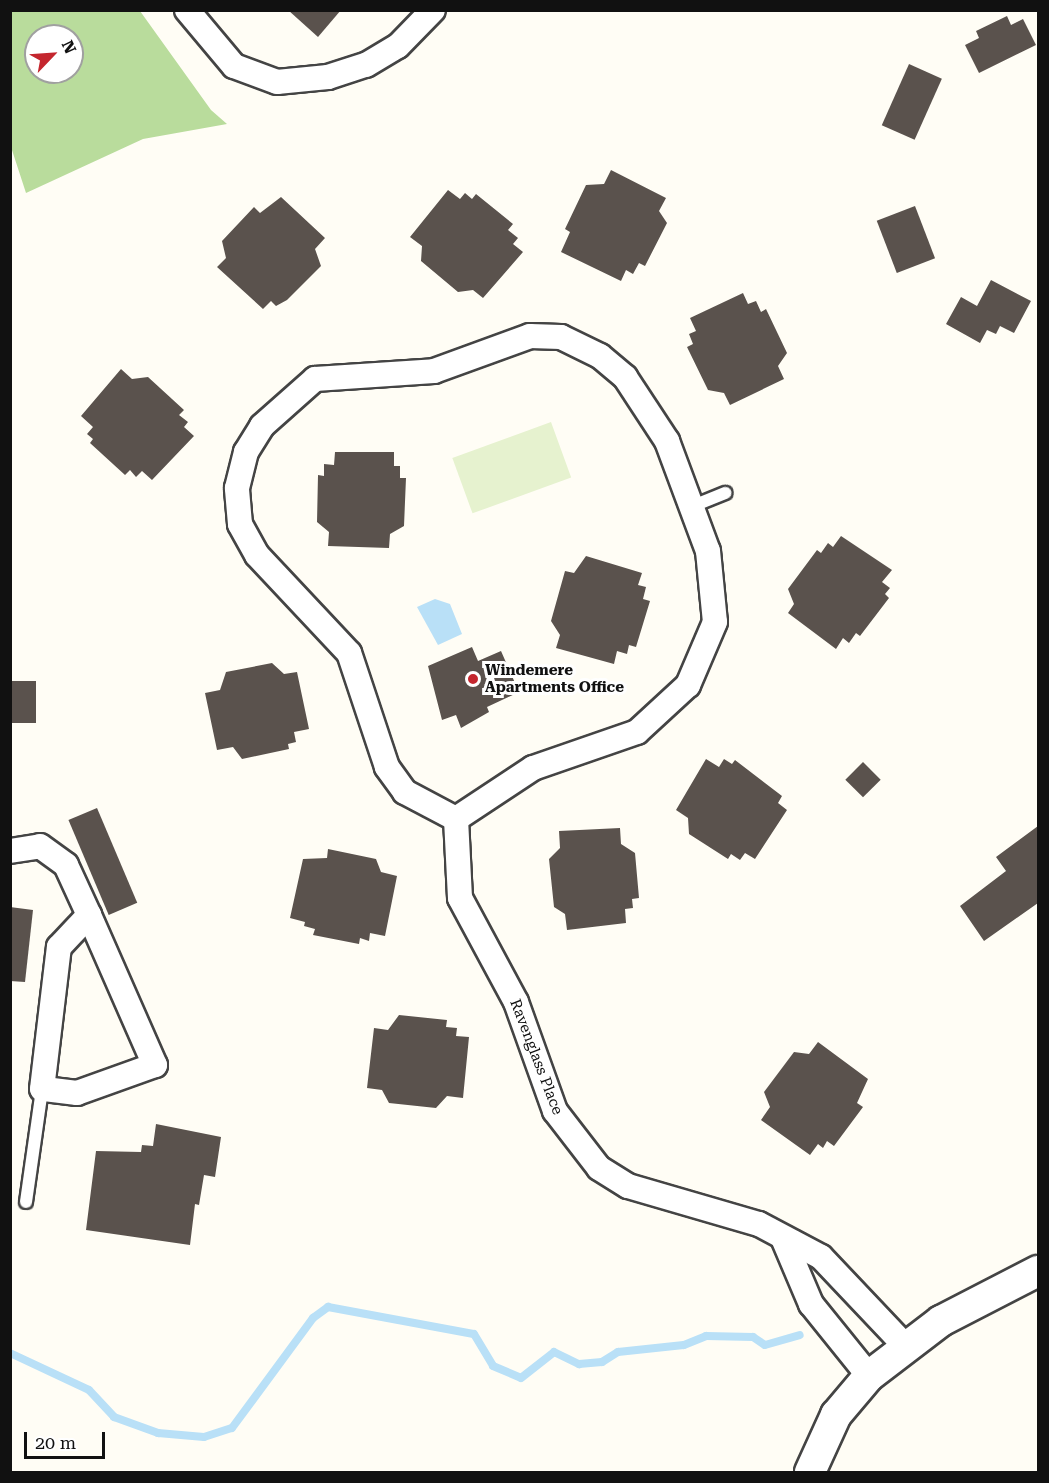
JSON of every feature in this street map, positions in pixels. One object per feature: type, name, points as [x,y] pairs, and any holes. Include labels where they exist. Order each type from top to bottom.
[{"type":"street","points":[[187,10],[234,66],[252,77],[285,82],[328,77],[366,65],[398,46],[433,10]]},
{"type":"street","points":[[530,336],[561,337],[600,356],[625,377],[667,441],[693,506],[716,591],[715,622],[688,685],[637,732],[533,768],[456,819],[405,792],[387,766],[349,653],[257,555],[240,524],[237,488],[246,452],[262,426],[315,379],[434,371],[530,336]]},
{"type":"street","name":"Ravenglass Place","points":[[456,819],[460,898],[516,1002],[555,1111],[576,1143],[628,1186],[727,1214],[821,1257],[906,1347]]},
{"type":"street","points":[[10,851],[40,846],[56,852],[89,915],[155,1065],[77,1093],[42,1089],[59,947],[89,915]]},
{"type":"street","points":[[783,1238],[811,1304],[869,1376]]},
{"type":"street","points":[[810,1473],[836,1415],[869,1376],[906,1347],[977,1300],[1038,1271]]},
{"type":"lane","points":[[693,506],[726,493]]},
{"type":"lane","points":[[26,1202],[42,1089]]},
{"type":"green space","points":[[10,11],[140,11],[211,110],[227,124],[143,139],[26,193],[11,147]]},
{"type":"green space","points":[[551,422],[571,477],[473,513],[452,458]]},
{"type":"water","points":[[435,599],[450,604],[462,634],[438,645],[417,607]]},
{"type":"building","points":[[288,10],[341,10],[318,37]]},
{"type":"building","points":[[1007,16],[1011,25],[1023,19],[1036,45],[979,73],[965,45],[979,38],[976,31]]},
{"type":"building","points":[[909,64],[942,79],[915,140],[882,125]]},
{"type":"building","points":[[611,170],[666,198],[659,211],[667,223],[645,266],[639,263],[633,274],[626,270],[621,281],[561,252],[570,232],[565,229],[586,185],[604,184]]},
{"type":"building","points":[[448,190],[460,199],[465,193],[472,199],[476,194],[513,224],[508,230],[518,238],[513,244],[523,252],[483,298],[473,290],[458,292],[421,261],[422,246],[410,237]]},
{"type":"building","points":[[281,197],[325,238],[315,249],[321,266],[287,300],[276,306],[271,301],[263,309],[217,267],[226,258],[222,241],[254,207],[260,213]]},
{"type":"building","points":[[915,206],[935,258],[897,273],[877,221]]},
{"type":"building","points":[[991,280],[1031,301],[1014,333],[1000,326],[996,334],[987,330],[980,343],[946,324],[961,297],[977,306]]},
{"type":"building","points":[[743,293],[748,304],[756,301],[761,312],[766,309],[787,353],[778,366],[784,379],[730,405],[724,393],[708,390],[687,347],[693,344],[689,334],[696,331],[690,318]]},
{"type":"building","points":[[121,369],[132,379],[148,377],[184,410],[179,415],[188,422],[184,427],[194,436],[152,480],[142,471],[136,477],[130,470],[125,475],[90,443],[93,439],[87,434],[93,427],[81,416]]},
{"type":"building","points":[[335,452],[394,452],[394,466],[400,466],[400,478],[406,478],[404,526],[390,534],[389,548],[328,546],[329,532],[317,522],[318,475],[324,476],[324,464],[334,465]]},
{"type":"building","points":[[841,536],[892,570],[882,582],[890,588],[885,594],[889,598],[860,636],[856,633],[849,643],[843,638],[836,649],[788,613],[794,604],[788,589],[817,550],[821,553],[828,543],[833,547]]},
{"type":"building","points":[[586,556],[642,573],[638,585],[646,587],[643,599],[650,601],[636,647],[629,645],[627,654],[617,651],[614,664],[556,648],[560,635],[551,621],[565,571],[574,573]]},
{"type":"building","name":"Windemere Apartments Office","points":[[472,647],[478,661],[501,651],[519,692],[487,707],[489,712],[461,728],[456,715],[442,720],[428,666]]},
{"type":"building","points":[[272,663],[284,674],[297,672],[309,729],[294,732],[296,742],[288,744],[289,749],[242,759],[233,747],[217,750],[205,693],[220,690],[226,672]]},
{"type":"building","points":[[10,681],[36,681],[36,723],[10,723]]},
{"type":"building","points":[[706,759],[719,767],[724,759],[732,764],[735,760],[782,796],[778,803],[787,810],[755,859],[745,853],[740,860],[731,854],[728,859],[689,834],[688,818],[676,810]]},
{"type":"building","points":[[863,762],[881,780],[863,797],[845,780]]},
{"type":"building","points":[[97,808],[137,903],[109,915],[68,820]]},
{"type":"building","points":[[1038,826],[1038,903],[984,941],[960,906],[1006,871],[996,857]]},
{"type":"building","points":[[620,828],[621,844],[635,853],[639,898],[632,899],[633,908],[625,909],[626,923],[567,930],[565,914],[554,907],[549,859],[560,848],[559,831]]},
{"type":"building","points":[[328,849],[376,859],[381,872],[397,876],[385,936],[370,933],[369,941],[360,938],[359,944],[313,935],[315,929],[304,926],[305,922],[290,918],[303,859],[327,858]]},
{"type":"building","points":[[10,907],[33,910],[25,982],[10,981]]},
{"type":"building","points":[[399,1015],[447,1020],[446,1027],[457,1028],[456,1036],[469,1037],[463,1098],[447,1096],[436,1108],[389,1103],[382,1090],[367,1088],[374,1028],[388,1030]]},
{"type":"building","points":[[818,1042],[868,1079],[857,1103],[863,1107],[834,1146],[827,1141],[823,1148],[818,1144],[810,1155],[761,1120],[770,1107],[764,1092],[794,1052],[809,1054]]},
{"type":"building","points":[[156,1124],[221,1137],[215,1177],[204,1175],[199,1205],[195,1204],[190,1245],[86,1230],[96,1151],[141,1152],[142,1145],[153,1146]]},
{"type":"waterway","points":[[10,1353],[89,1390],[114,1417],[158,1433],[204,1437],[232,1428],[313,1318],[328,1307],[474,1334],[493,1366],[521,1378],[554,1352],[579,1364],[602,1362],[618,1352],[684,1345],[706,1336],[753,1337],[765,1345],[800,1335]]},
{"type":"place","name":"Windemere Apartments Office","points":[[473,679]]}]
